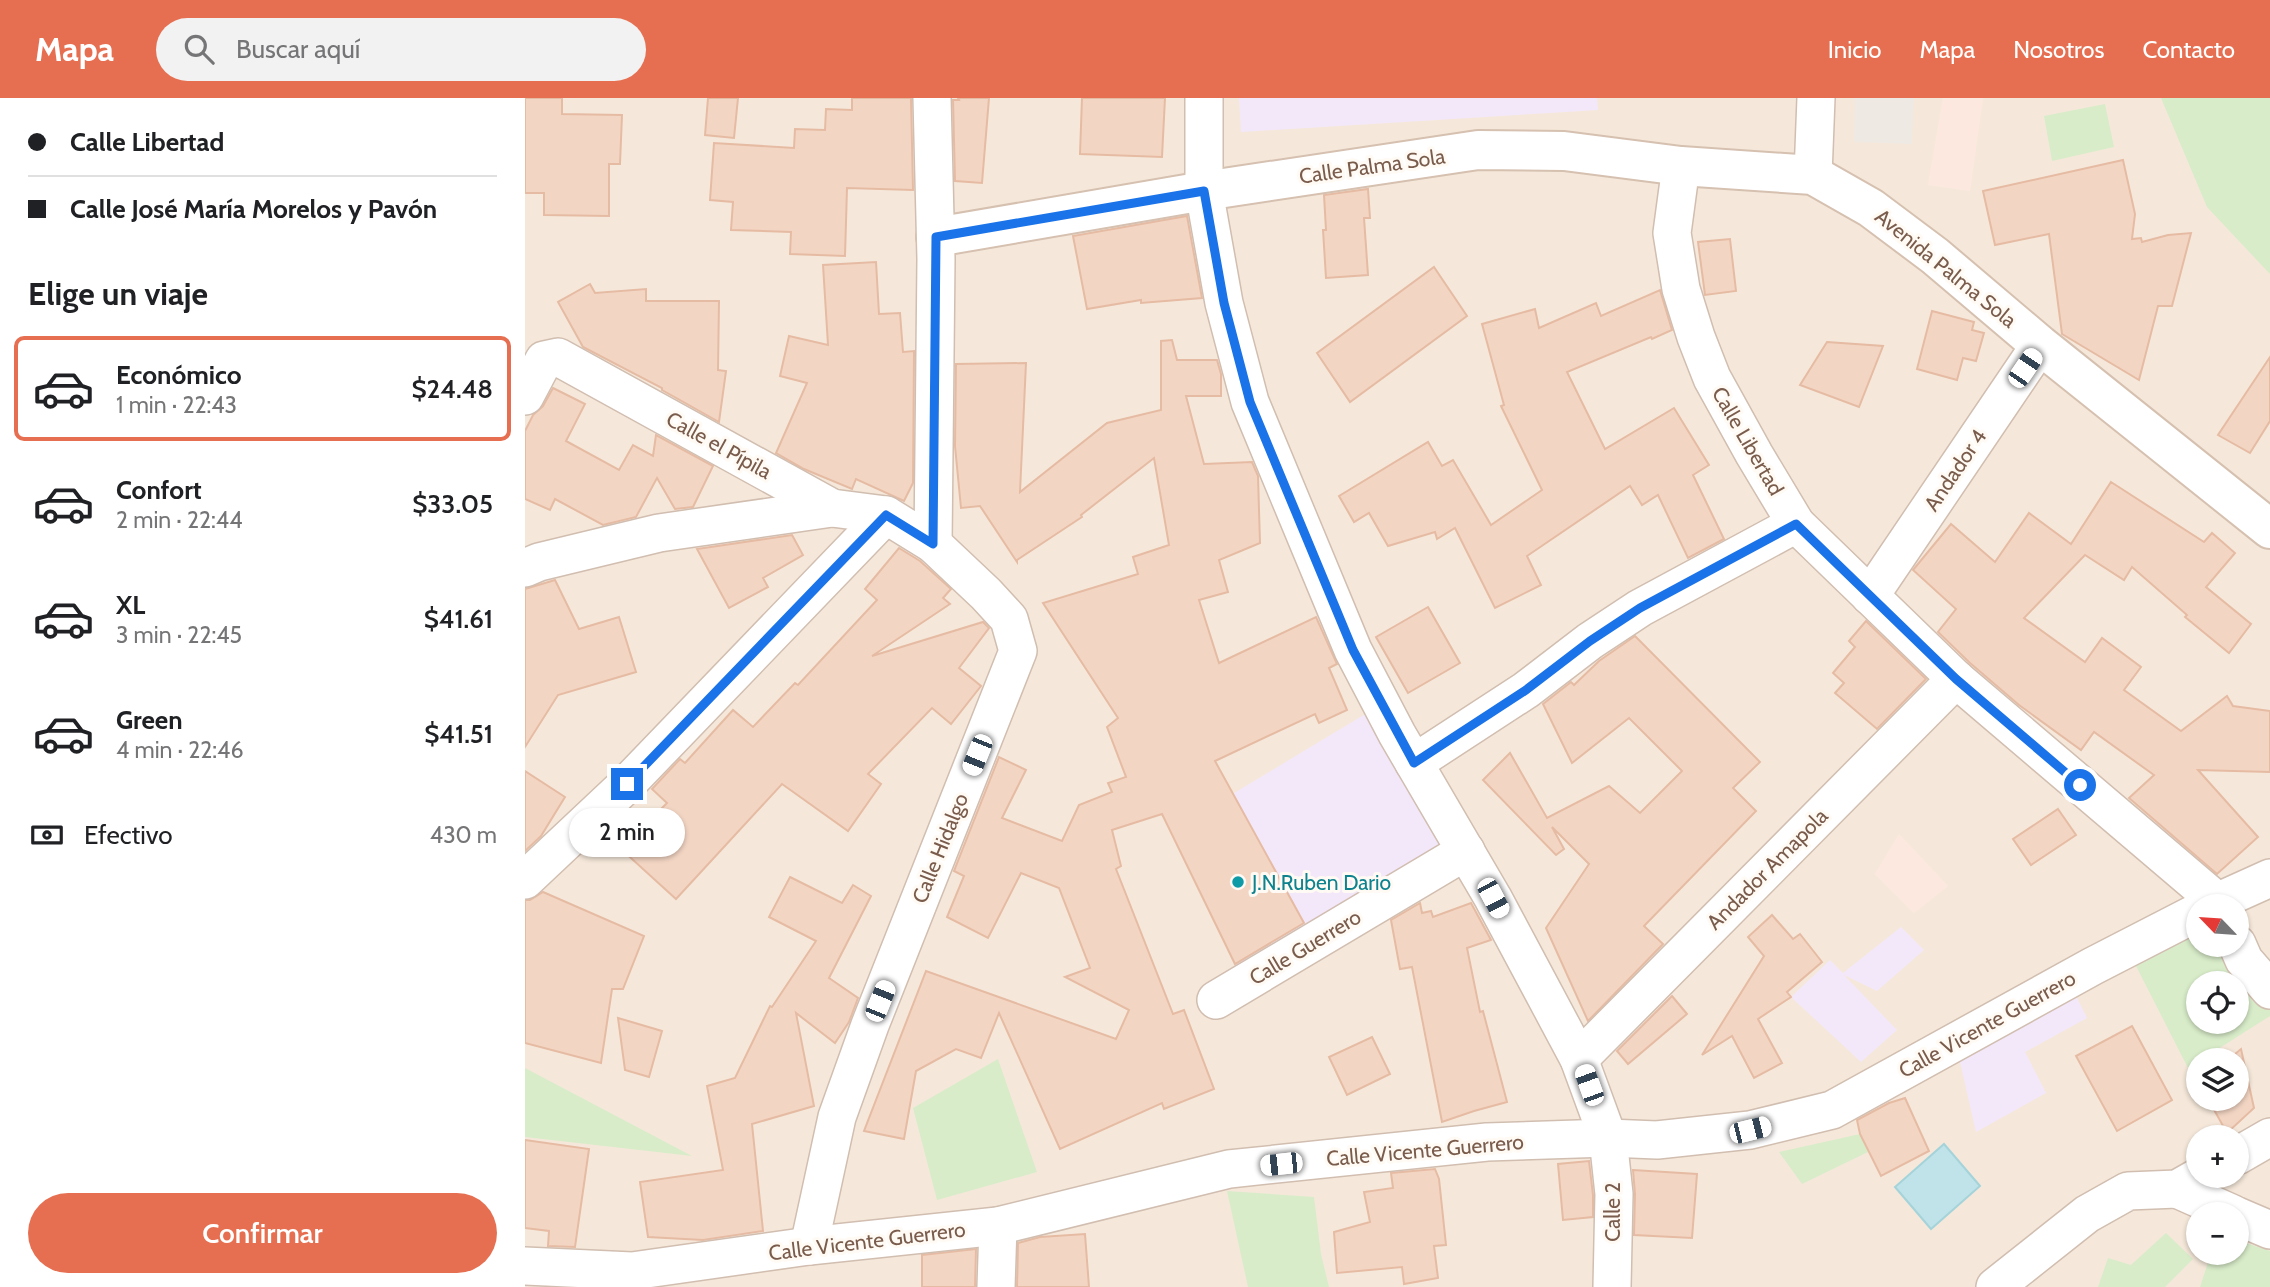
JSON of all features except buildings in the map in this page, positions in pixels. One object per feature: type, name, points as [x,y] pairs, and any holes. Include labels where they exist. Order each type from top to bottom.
[{"type":"street","points":[[932,98],[936,237],[933,544]]},
{"type":"street","points":[[1204,98],[1204,191]]},
{"type":"street","points":[[1813,174],[1816,98]]},
{"type":"street","name":"Calle Palma Sola","points":[[936,237],[1204,191],[1478,150],[1565,150],[1681,166],[1813,174]]},
{"type":"street","name":"Calle Libertad","points":[[1681,166],[1672,233],[1681,289],[1696,337],[1712,378],[1796,524],[1956,679],[2196,894]]},
{"type":"street","name":"Avenida Palma Sola","points":[[1813,174],[1871,208],[1935,256],[2040,345],[2270,529]]},
{"type":"street","name":"Calle 2","points":[[1204,191],[1224,303],[1250,402],[1353,650],[1414,763],[1493,898],[1579,1059],[1608,1138],[1614,1194],[1612,1287]]},
{"type":"street","name":"Andador 4","points":[[1870,596],[2040,345]]},
{"type":"street","name":"Calle el Pípila","points":[[525,396],[544,360],[558,356],[832,508],[886,515],[933,544]]},
{"type":"street","points":[[525,568],[539,562],[659,533],[832,508]]},
{"type":"street","points":[[525,880],[627,784],[886,515]]},
{"type":"street","points":[[1414,763],[1526,690],[1590,641],[1640,608],[1796,524]]},
{"type":"street","name":"Calle Hidalgo","points":[[809,1246],[837,1118],[870,1025],[1018,651],[1009,619],[933,544]]},
{"type":"street","name":"Andador Amapola","points":[[1579,1059],[1956,679]]},
{"type":"street","name":"Calle Guerrero","points":[[1216,1000],[1466,851]]},
{"type":"street","name":"Calle Vicente Guerrero","points":[[2237,894],[2270,878]]},
{"type":"street","name":"Calle Vicente Guerrero","points":[[525,1266],[632,1271],[809,1246],[998,1226],[1229,1169],[1487,1142],[1608,1138],[1657,1140],[1750,1130],[1832,1110],[2093,966],[2186,920]]},
{"type":"street","points":[[2243,957],[2270,990]]},
{"type":"street","points":[[2249,1149],[2270,1137]]},
{"type":"street","points":[[1995,1287],[2087,1214],[2128,1191],[2186,1182]]},
{"type":"street","points":[[2197,1188],[2217,1202]]},
{"type":"street","points":[[2249,1221],[2270,1230]]},
{"type":"street","points":[[996,1287],[998,1226]]},
{"type":"shaded area","points":[[525,98],[2270,98],[2270,1287],[525,1287]]},
{"type":"shaded area","points":[[1239,98],[1597,98],[1598,110],[1241,132]]},
{"type":"shaded area","points":[[1855,98],[1914,98],[1912,144],[1854,142]]},
{"type":"shaded area","points":[[1943,98],[1983,98],[1970,191],[1928,185]]},
{"type":"shaded area","points":[[1372,710],[1447,846],[1239,973],[1171,831]]},
{"type":"shaded area","points":[[1899,834],[1948,886],[1914,913],[1875,874]]},
{"type":"shaded area","points":[[1901,927],[1924,950],[1877,991],[1844,975],[1897,1030],[1861,1062],[1791,997],[1830,960],[1843,973]]},
{"type":"shaded area","points":[[2075,994],[2087,1018],[2025,1052],[2046,1093],[1976,1132],[1958,1053]]},
{"type":"green space","points":[[2161,98],[2270,98],[2270,274],[2207,207]]},
{"type":"green space","points":[[2105,104],[2114,147],[2052,161],[2044,116]]},
{"type":"green space","points":[[2186,937],[2186,957],[2222,957],[2235,971],[2186,971],[2186,1034],[2242,1034],[2220,1048],[2186,1048],[2186,1064],[2134,962]]},
{"type":"green space","points":[[2249,986],[2270,1009],[2270,1016],[2249,1029]]},
{"type":"green space","points":[[998,1059],[1037,1172],[937,1200],[913,1108]]},
{"type":"green space","points":[[525,1068],[692,1156],[525,1137]]},
{"type":"green space","points":[[1860,1134],[1868,1152],[1802,1184],[1779,1152]]},
{"type":"green space","points":[[1227,1191],[1314,1197],[1321,1254],[1329,1287],[1248,1287]]},
{"type":"green space","points":[[2166,1233],[2186,1252],[2187,1265],[2165,1287],[2098,1287],[2108,1258],[2131,1265]]},
{"type":"green space","points":[[2249,1244],[2270,1251],[2270,1287],[2200,1287],[2207,1265],[2249,1265]]},
{"type":"water","points":[[1944,1144],[1980,1186],[1931,1229],[1895,1187]]},
{"type":"place","name":"J.N.Ruben Dario","points":[[1238,882]]},
{"type":"route","points":[[627,784],[886,515],[933,544],[936,237],[1204,191],[1224,303],[1250,402],[1353,650],[1414,763],[1526,690],[1590,641],[1640,608],[1796,524],[1956,679],[2080,785]]}]
